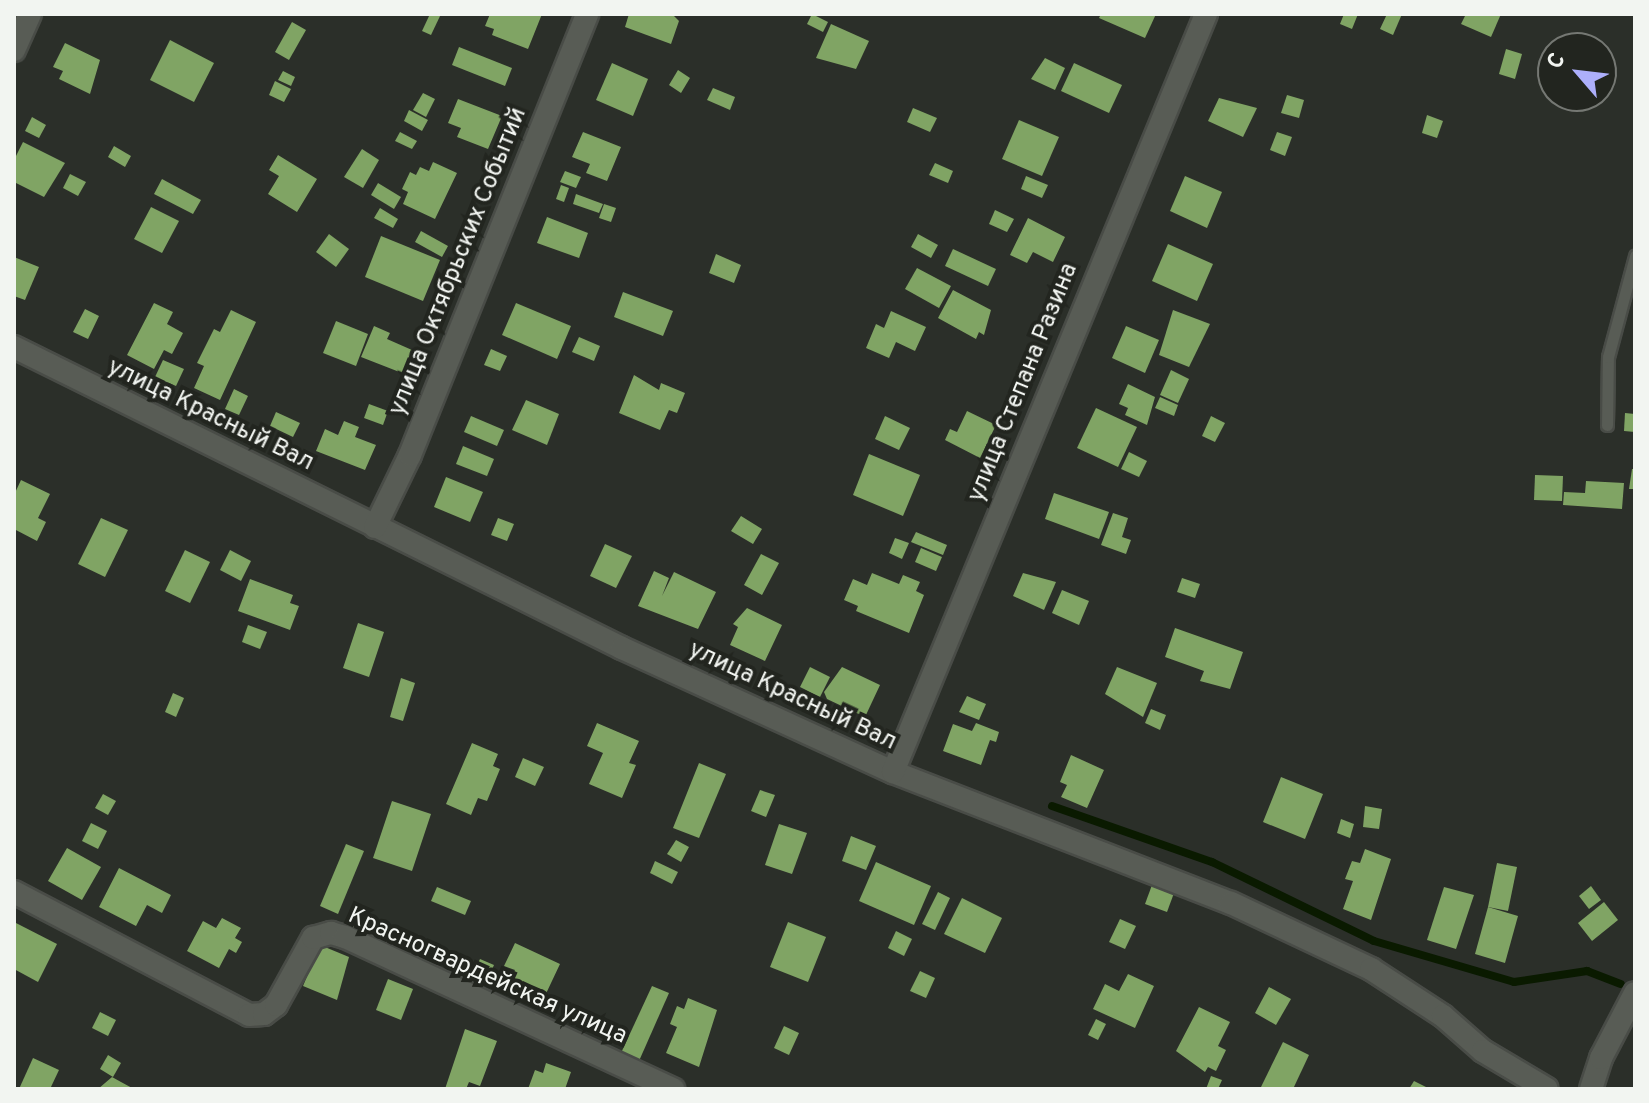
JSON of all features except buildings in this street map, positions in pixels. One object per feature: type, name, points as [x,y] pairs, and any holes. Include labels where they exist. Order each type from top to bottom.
[{"type":"street","points":[[14,50],[30,14]]},
{"type":"street","name":"улица Октябрьских Событий","points":[[375,527],[410,455],[587,14]]},
{"type":"street","name":"улица Степана Разина","points":[[893,772],[1206,14]]},
{"type":"street","name":"улица Красный Вал","points":[[14,347],[375,527],[893,772],[1231,903],[1371,969],[1443,1016],[1483,1051],[1547,1089]]},
{"type":"street","name":"Красногвардейская улица","points":[[14,892],[249,1015],[264,1014],[276,1005],[313,938],[331,933],[345,937],[673,1089]]},
{"type":"street","points":[[1591,1089],[1601,1058],[1635,993]]},
{"type":"lane","points":[[1607,425],[1608,357],[1635,256]]},
{"type":"waterway","points":[[1052,806],[1212,862],[1374,941],[1514,982],[1587,971],[1621,984]]}]
